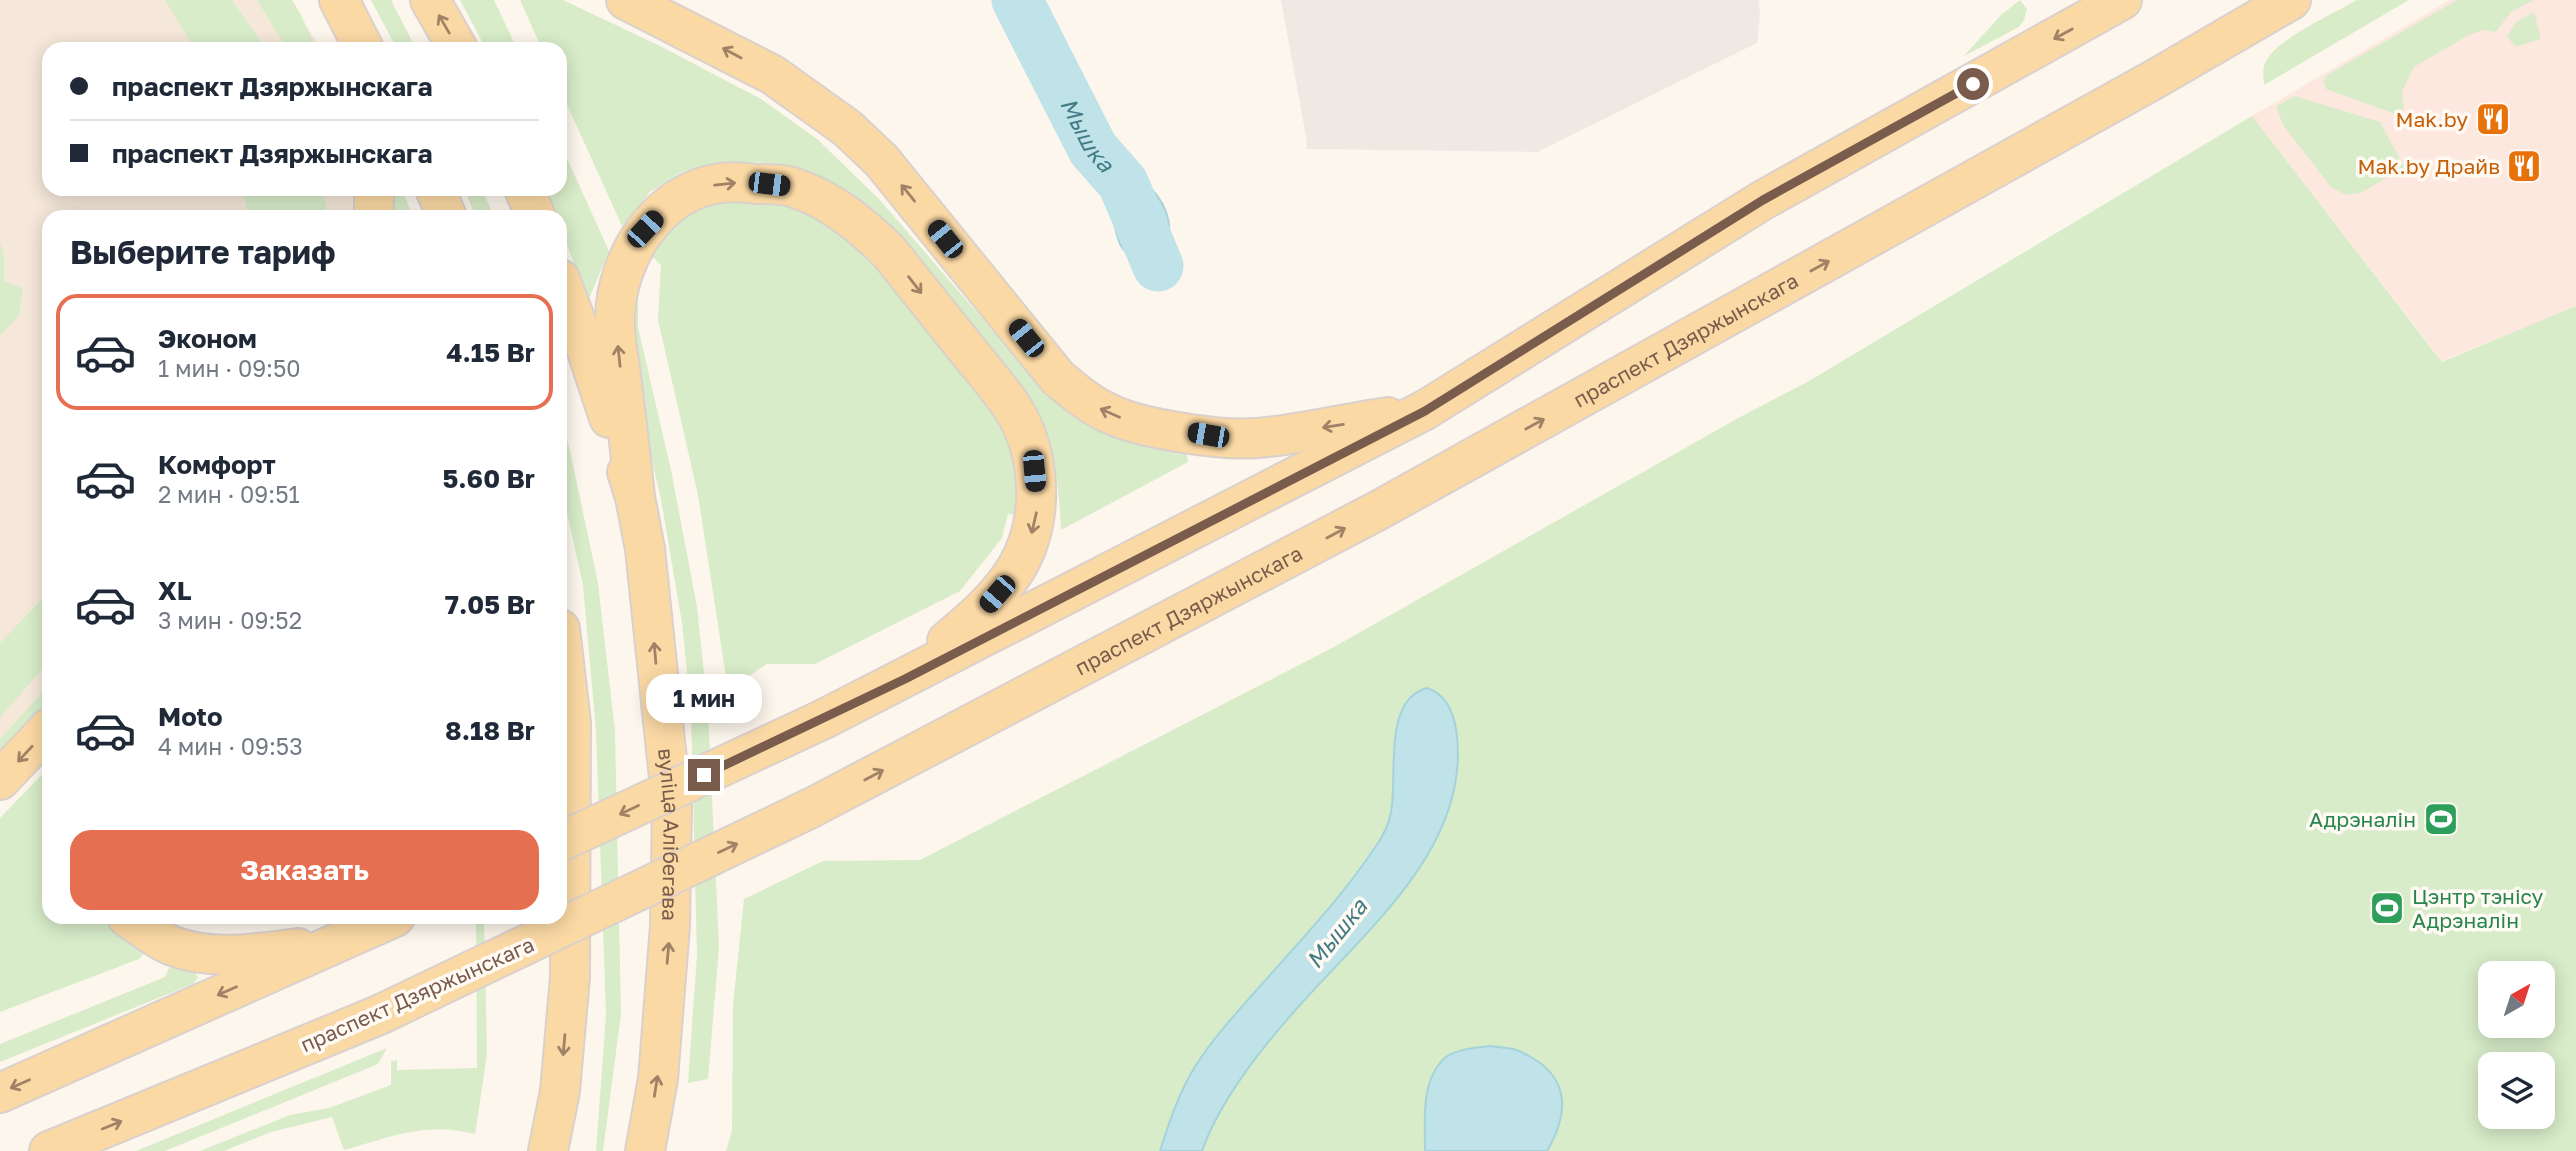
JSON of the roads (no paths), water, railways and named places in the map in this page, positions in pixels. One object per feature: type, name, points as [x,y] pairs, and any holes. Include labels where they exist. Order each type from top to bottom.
[{"type":"main road","points":[[338,0],[350,42]]},
{"type":"main road","points":[[338,0],[361,42]]},
{"type":"main road","points":[[430,0],[454,42]]},
{"type":"main road","points":[[626,0],[773,75],[847,128],[881,160],[1058,377],[1082,399],[1112,415],[1150,426],[1208,435],[1256,438],[1425,411]]},
{"type":"main road","points":[[567,839],[905,679],[1425,411],[1763,200],[2122,0]]},
{"type":"main road","name":"праспект Дзяржынскага","points":[[49,1151],[379,1015],[813,807],[1392,503],[2143,86],[2291,0]]},
{"type":"main road","points":[[635,497],[615,317],[631,254],[645,229],[663,210],[689,193],[720,183],[794,188],[841,210],[890,253],[1012,406],[1026,439],[1034,471],[1037,509],[1031,539],[1018,566],[987,606],[905,679]]},
{"type":"main road","name":"вуліца Алібегава","points":[[567,297],[635,497],[645,549],[671,807],[670,926],[657,1079],[645,1151]]},
{"type":"main road","points":[[548,1151],[560,1091],[570,977],[572,766],[567,707]]},
{"type":"main road","points":[[0,780],[42,735]]},
{"type":"main road","points":[[138,924],[174,947],[205,953],[249,954],[334,944]]},
{"type":"main road","points":[[0,1093],[378,924]]},
{"type":"water","points":[[1097,147],[1124,171],[1152,189],[1166,212],[1169,229],[1164,246],[1171,259],[1151,271],[1144,258],[1134,257],[1121,246],[1110,201],[1090,166],[1090,151]]},
{"type":"water","points":[[1427,688],[1439,694],[1448,704],[1456,729],[1457,769],[1450,806],[1435,842],[1390,907],[1295,1011],[1248,1068],[1221,1110],[1202,1151],[1160,1151],[1180,1095],[1203,1054],[1333,903],[1381,838],[1391,812],[1398,723],[1403,707],[1413,695]]},
{"type":"water","points":[[1489,1046],[1520,1051],[1544,1066],[1553,1076],[1562,1099],[1562,1112],[1547,1151],[1425,1151],[1426,1101],[1428,1088],[1438,1066],[1446,1057],[1456,1052]]},
{"type":"waterway","name":"Мышка","points":[[1017,0],[1093,149],[1123,183],[1158,266]]},
{"type":"place","name":"Mak.by","points":[[2493,119]]},
{"type":"place","name":"Маk.by Драйв","points":[[2524,166]]},
{"type":"place","name":"Адрэналін","points":[[2441,819]]},
{"type":"place","name":"Цэнтр тэнісу Адрэналін","points":[[2387,908]]}]
